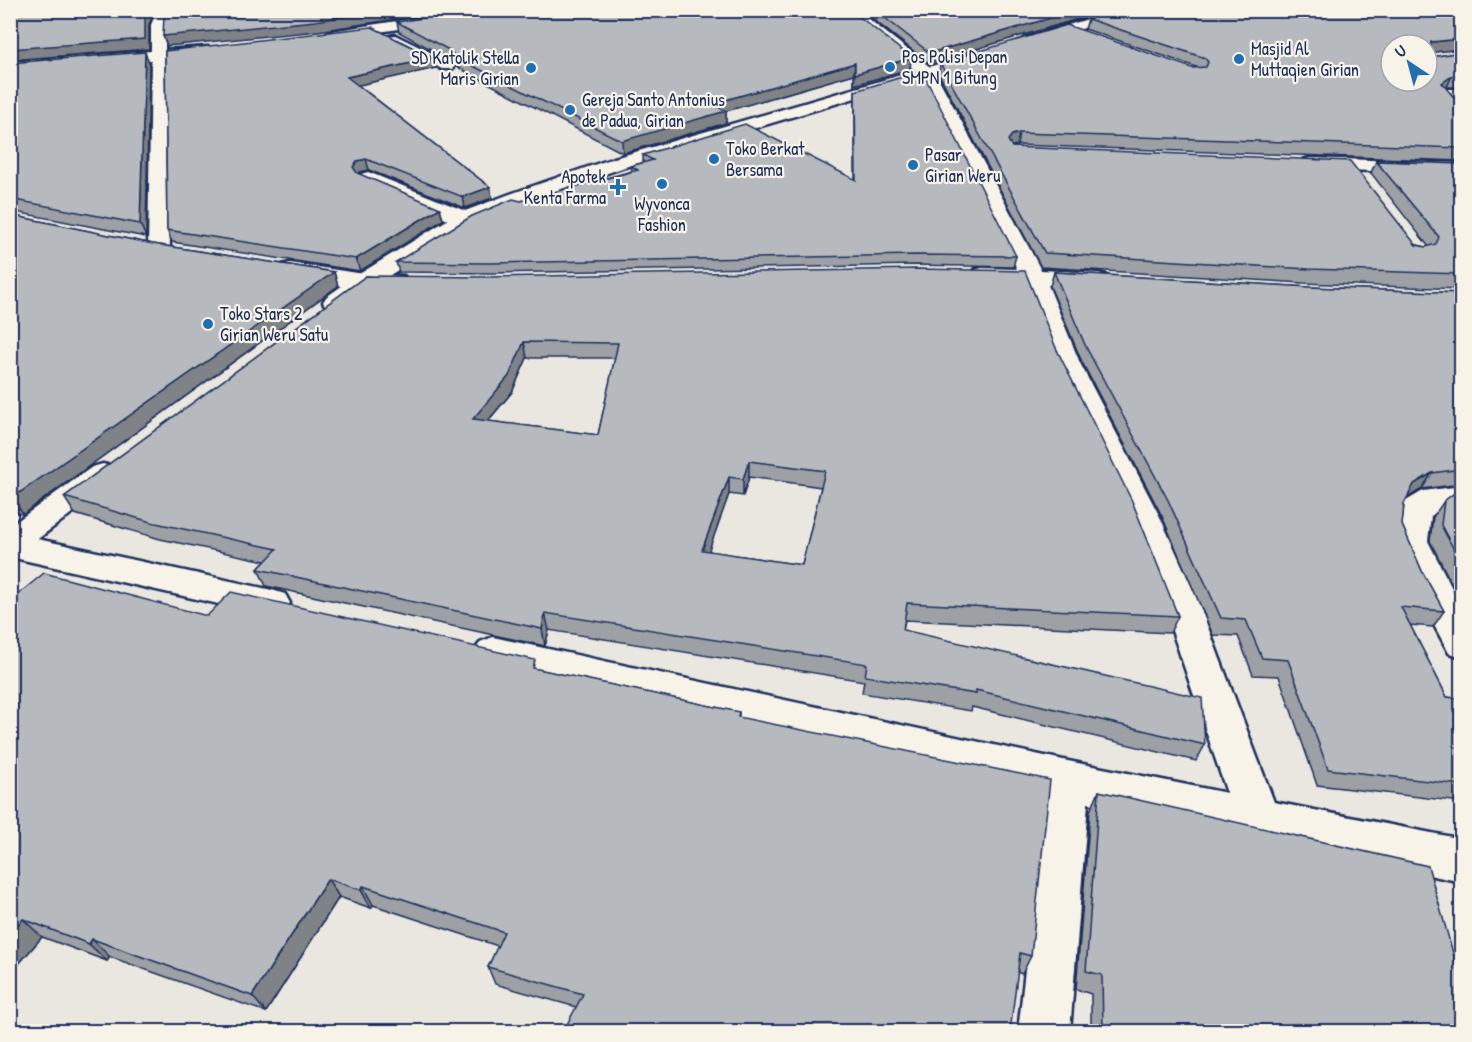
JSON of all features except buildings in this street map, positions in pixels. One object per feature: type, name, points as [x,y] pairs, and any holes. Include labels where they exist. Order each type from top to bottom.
[{"type":"main road","points":[[159,249],[158,25],[164,10]]},
{"type":"main road","points":[[312,38],[501,10]]},
{"type":"main road","points":[[848,10],[928,73],[1032,276],[1067,363],[1144,517],[1180,601],[1258,819]]},
{"type":"main road","points":[[317,315],[364,281],[465,219],[528,194],[618,163],[928,73],[1134,10]]},
{"type":"main road","points":[[377,29],[447,66]]},
{"type":"main road","points":[[1067,30],[1088,37]]},
{"type":"main road","points":[[10,67],[158,57],[225,49]]},
{"type":"main road","points":[[1461,94],[1447,94],[1461,111]]},
{"type":"main road","points":[[1292,164],[1461,169]]},
{"type":"main road","points":[[1352,166],[1365,183]]},
{"type":"main road","points":[[368,178],[465,219]]},
{"type":"main road","points":[[136,245],[182,253]]},
{"type":"main road","points":[[273,267],[364,281],[422,282]]},
{"type":"main road","points":[[963,274],[1115,281]]},
{"type":"main road","points":[[10,544],[122,460]]},
{"type":"main road","points":[[1461,496],[1434,498],[1418,509],[1412,520],[1411,541],[1431,586],[1461,643]]},
{"type":"main road","points":[[10,544],[301,609]]},
{"type":"main road","points":[[464,646],[1068,780],[1461,861]]},
{"type":"main road","points":[[1044,1032],[1068,780]]},
{"type":"place","name":"Masjid Al Muttaqien Girian","points":[[1239,59]]},
{"type":"place","name":"Pos Polisi Depan SMPN 1 Bitung","points":[[890,67]]},
{"type":"place","name":"SD Katolik Stella Maris Girian","points":[[531,68]]},
{"type":"place","name":"Gereja Santo Antonius de Padua, Girian","points":[[570,110]]},
{"type":"place","name":"Toko Berkat Bersama","points":[[714,159]]},
{"type":"place","name":"Pasar Girian Weru","points":[[913,165]]},
{"type":"place","name":"Wyvonca Fashion","points":[[662,184]]},
{"type":"place","name":"Apotek Kenta Farma","points":[[618,187]]},
{"type":"place","name":"Toko Stars 2 Girian Weru Satu","points":[[208,324]]}]
